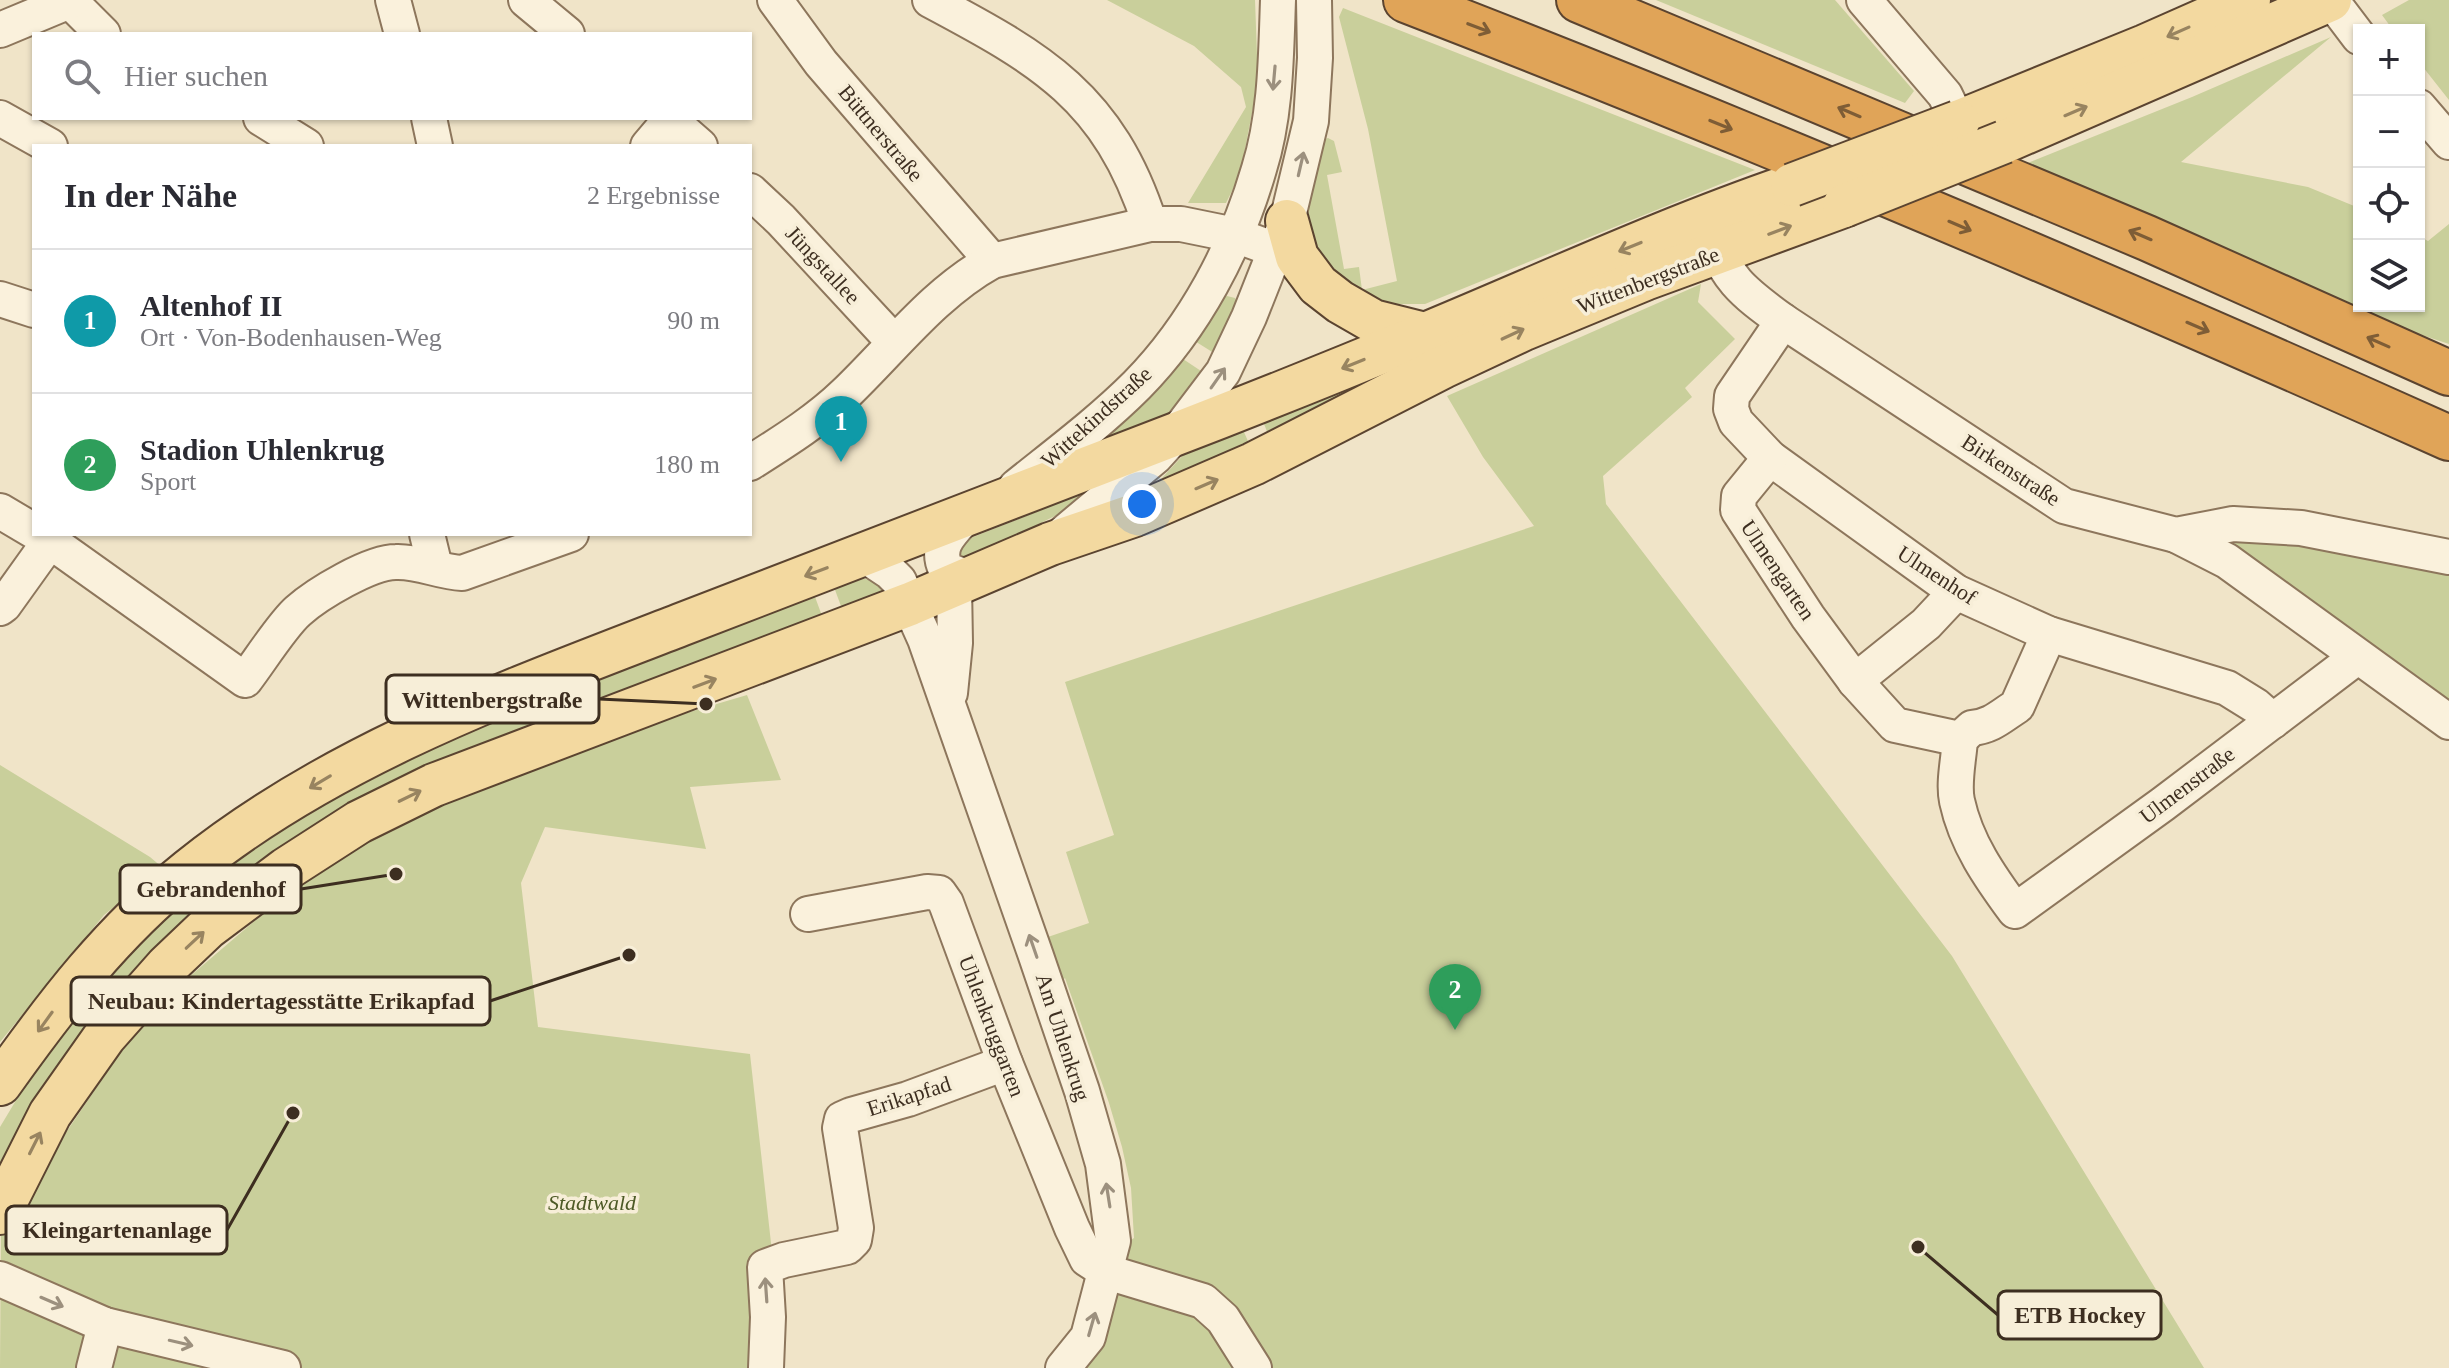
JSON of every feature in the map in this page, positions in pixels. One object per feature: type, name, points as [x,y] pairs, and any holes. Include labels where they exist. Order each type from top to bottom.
[{"type":"highway","points":[[1406,0],[1741,133],[2049,263],[2449,438]]},
{"type":"highway","points":[[1579,0],[2147,238],[2449,373]]},
{"type":"main road","name":"Wittenbergstraße","points":[[0,1213],[50,1114],[105,1036],[167,966],[207,928],[286,869],[359,822],[434,785],[910,604],[1050,544],[1135,515],[1240,470],[1443,367],[1524,329],[1645,279],[1792,185],[1958,122],[2249,0]]},
{"type":"main road","name":"Wittenbergstraße","points":[[0,1084],[54,1008],[95,959],[131,920],[190,869],[261,817],[337,772],[404,738],[573,666],[1176,434],[1425,334],[1558,276],[1709,236],[1844,206],[2004,142],[2330,0]]},
{"type":"main road","points":[[1282,236],[1318,285],[1340,302],[1373,321],[1425,334]]},
{"type":"street","points":[[0,30],[71,0],[101,32]]},
{"type":"street","points":[[393,0],[401,32]]},
{"type":"street","points":[[526,0],[565,32]]},
{"type":"street","name":"Büttnerstraße","points":[[775,0],[821,63],[992,261]]},
{"type":"street","points":[[930,0],[1030,58],[1078,96],[1103,125],[1130,169],[1150,224]]},
{"type":"street","name":"Wittekindstraße","points":[[981,509],[1079,437],[1138,384],[1175,340],[1210,289],[1235,235],[1260,168],[1272,107],[1278,0]]},
{"type":"street","points":[[1050,544],[1127,483],[1176,434],[1223,372],[1282,236],[1311,121],[1315,58],[1314,0]]},
{"type":"street","points":[[1864,0],[1945,95],[1958,122]]},
{"type":"street","points":[[2330,0],[2353,29]]},
{"type":"street","points":[[2425,114],[2449,142]]},
{"type":"street","points":[[0,118],[46,144]]},
{"type":"street","points":[[264,120],[303,144]]},
{"type":"street","points":[[429,120],[435,144]]},
{"type":"street","points":[[650,144],[668,120]]},
{"type":"street","points":[[670,120],[698,144]]},
{"type":"street","name":"Jüngstallee","points":[[752,193],[894,342]]},
{"type":"street","points":[[752,462],[842,397],[894,342],[974,271],[992,261],[1150,224],[1181,224],[1235,235],[1282,236]]},
{"type":"street","name":"Birkenstraße","points":[[1709,236],[1726,271],[1745,294],[2064,506],[2176,535],[2233,524],[2301,528],[2449,557]]},
{"type":"street","points":[[0,299],[32,309]]},
{"type":"street","name":"Ulmenhof","points":[[1783,321],[1732,396],[1731,409],[1736,422],[1770,458],[1956,592],[2049,634],[2227,688],[2273,721]]},
{"type":"street","name":"Ulmengarten","points":[[1770,458],[1739,496],[1738,510],[1808,617],[1855,681],[1895,725],[1960,739]]},
{"type":"street","name":"Wittenbergstraße","points":[[964,580],[964,576],[946,570],[940,554],[943,545],[981,509]]},
{"type":"street","points":[[0,511],[32,529]]},
{"type":"street","points":[[2176,535],[2227,561],[2449,722]]},
{"type":"street","points":[[0,608],[42,552],[42,536]]},
{"type":"street","points":[[45,536],[245,680],[296,612],[347,578],[390,562],[416,562],[447,572],[462,573],[565,536]]},
{"type":"street","points":[[427,536],[435,567]]},
{"type":"street","name":"Am Uhlenkrug","points":[[863,554],[899,581],[910,604],[1077,1076],[1103,1164],[1113,1241],[1107,1272],[1088,1337],[1063,1368]]},
{"type":"street","name":"Am Uhlenkrug","points":[[948,706],[964,580]]},
{"type":"street","points":[[1855,681],[1926,624],[1956,592]]},
{"type":"street","points":[[1960,739],[1972,728],[1984,727],[2017,706],[2049,634]]},
{"type":"street","name":"Ulmenstraße","points":[[1960,739],[1956,799],[1972,845],[1988,874],[2015,911],[2357,657]]},
{"type":"street","name":"Uhlenkruggarten","points":[[808,914],[927,892],[939,893],[946,903],[1005,1063],[1072,1228],[1087,1259],[1107,1272]]},
{"type":"street","name":"Erikapfad","points":[[766,1368],[768,1317],[765,1267],[784,1260],[835,1251],[847,1247],[854,1240],[856,1228],[840,1128],[842,1119],[908,1099],[1005,1063]]},
{"type":"street","points":[[1107,1272],[1203,1301],[1223,1319],[1254,1368]]},
{"type":"street","points":[[0,1279],[105,1325],[283,1368]]},
{"type":"street","points":[[94,1368],[105,1325]]},
{"type":"green space","points":[[1107,0],[1255,0],[1258,82],[1240,175],[1226,203],[1188,203],[1246,107],[1241,87],[1194,46]]},
{"type":"green space","points":[[1656,0],[1835,0],[1914,91],[1905,103]]},
{"type":"green space","points":[[2409,0],[2449,0],[2449,100],[2425,70],[2425,24],[2389,24],[2382,15]]},
{"type":"green space","points":[[1343,8],[1755,170],[1425,304],[1401,304],[1382,311],[1326,274],[1306,223],[1317,142],[1328,138],[1334,141],[1342,172],[1327,175],[1344,269],[1359,267],[1362,290],[1397,281],[1368,129],[1339,17]]},
{"type":"green space","points":[[2331,37],[2181,162],[2308,187],[2353,206],[2353,312],[2425,312],[2425,239],[2428,241],[2449,224],[2449,344],[2340,308],[2008,171]]},
{"type":"green space","points":[[1701,284],[1698,302],[1735,339],[1685,388],[1692,397],[1603,476],[1606,504],[1952,956],[2204,1368],[1080,1368],[1118,1249],[1134,1238],[1131,1188],[1109,1103],[1065,978],[1054,989],[1042,939],[1089,923],[1066,852],[1114,835],[1065,682],[1534,526],[1483,457],[1447,396]]},
{"type":"green space","points":[[1227,296],[1235,298],[1239,305],[1217,355],[1190,338],[1218,299]]},
{"type":"green space","points":[[1444,344],[1270,439],[1260,414]]},
{"type":"green space","points":[[1177,355],[1207,375],[1179,414],[1100,448],[1096,438]]},
{"type":"green space","points":[[1240,423],[1251,448],[1141,494],[1162,478],[1200,437]]},
{"type":"green space","points":[[1119,469],[1075,506],[958,564],[955,553],[968,539],[1046,508],[1064,494]]},
{"type":"green space","points":[[2238,535],[2449,558],[2449,702],[2232,552],[2226,541]]},
{"type":"green space","points":[[849,575],[873,581],[885,594],[845,617],[831,579]]},
{"type":"green space","points":[[811,586],[825,624],[247,882],[0,1192],[0,1127],[33,1072],[133,943],[226,860],[367,769]]},
{"type":"green space","name":"Stadtwald","points":[[747,695],[781,780],[690,787],[706,849],[545,827],[521,883],[538,1027],[750,1054],[772,1252],[765,1368],[0,1368],[1,1228],[120,1053],[182,983],[332,855],[484,773]]},
{"type":"green space","points":[[0,765],[163,868],[104,915],[0,1042]]},
{"type":"place","name":"Altenhof II","points":[[841,462]]},
{"type":"place","name":"Wittenbergstraße","points":[[706,704]]},
{"type":"place","name":"Gebrandenhof","points":[[396,874]]},
{"type":"place","name":"Neubau: Kindertagesstätte Erikapfad","points":[[629,955]]},
{"type":"place","name":"Stadion Uhlenkrug","points":[[1455,1030]]},
{"type":"place","name":"Kleingartenanlage","points":[[293,1113]]},
{"type":"place","name":"ETB Hockey","points":[[1918,1247]]}]
